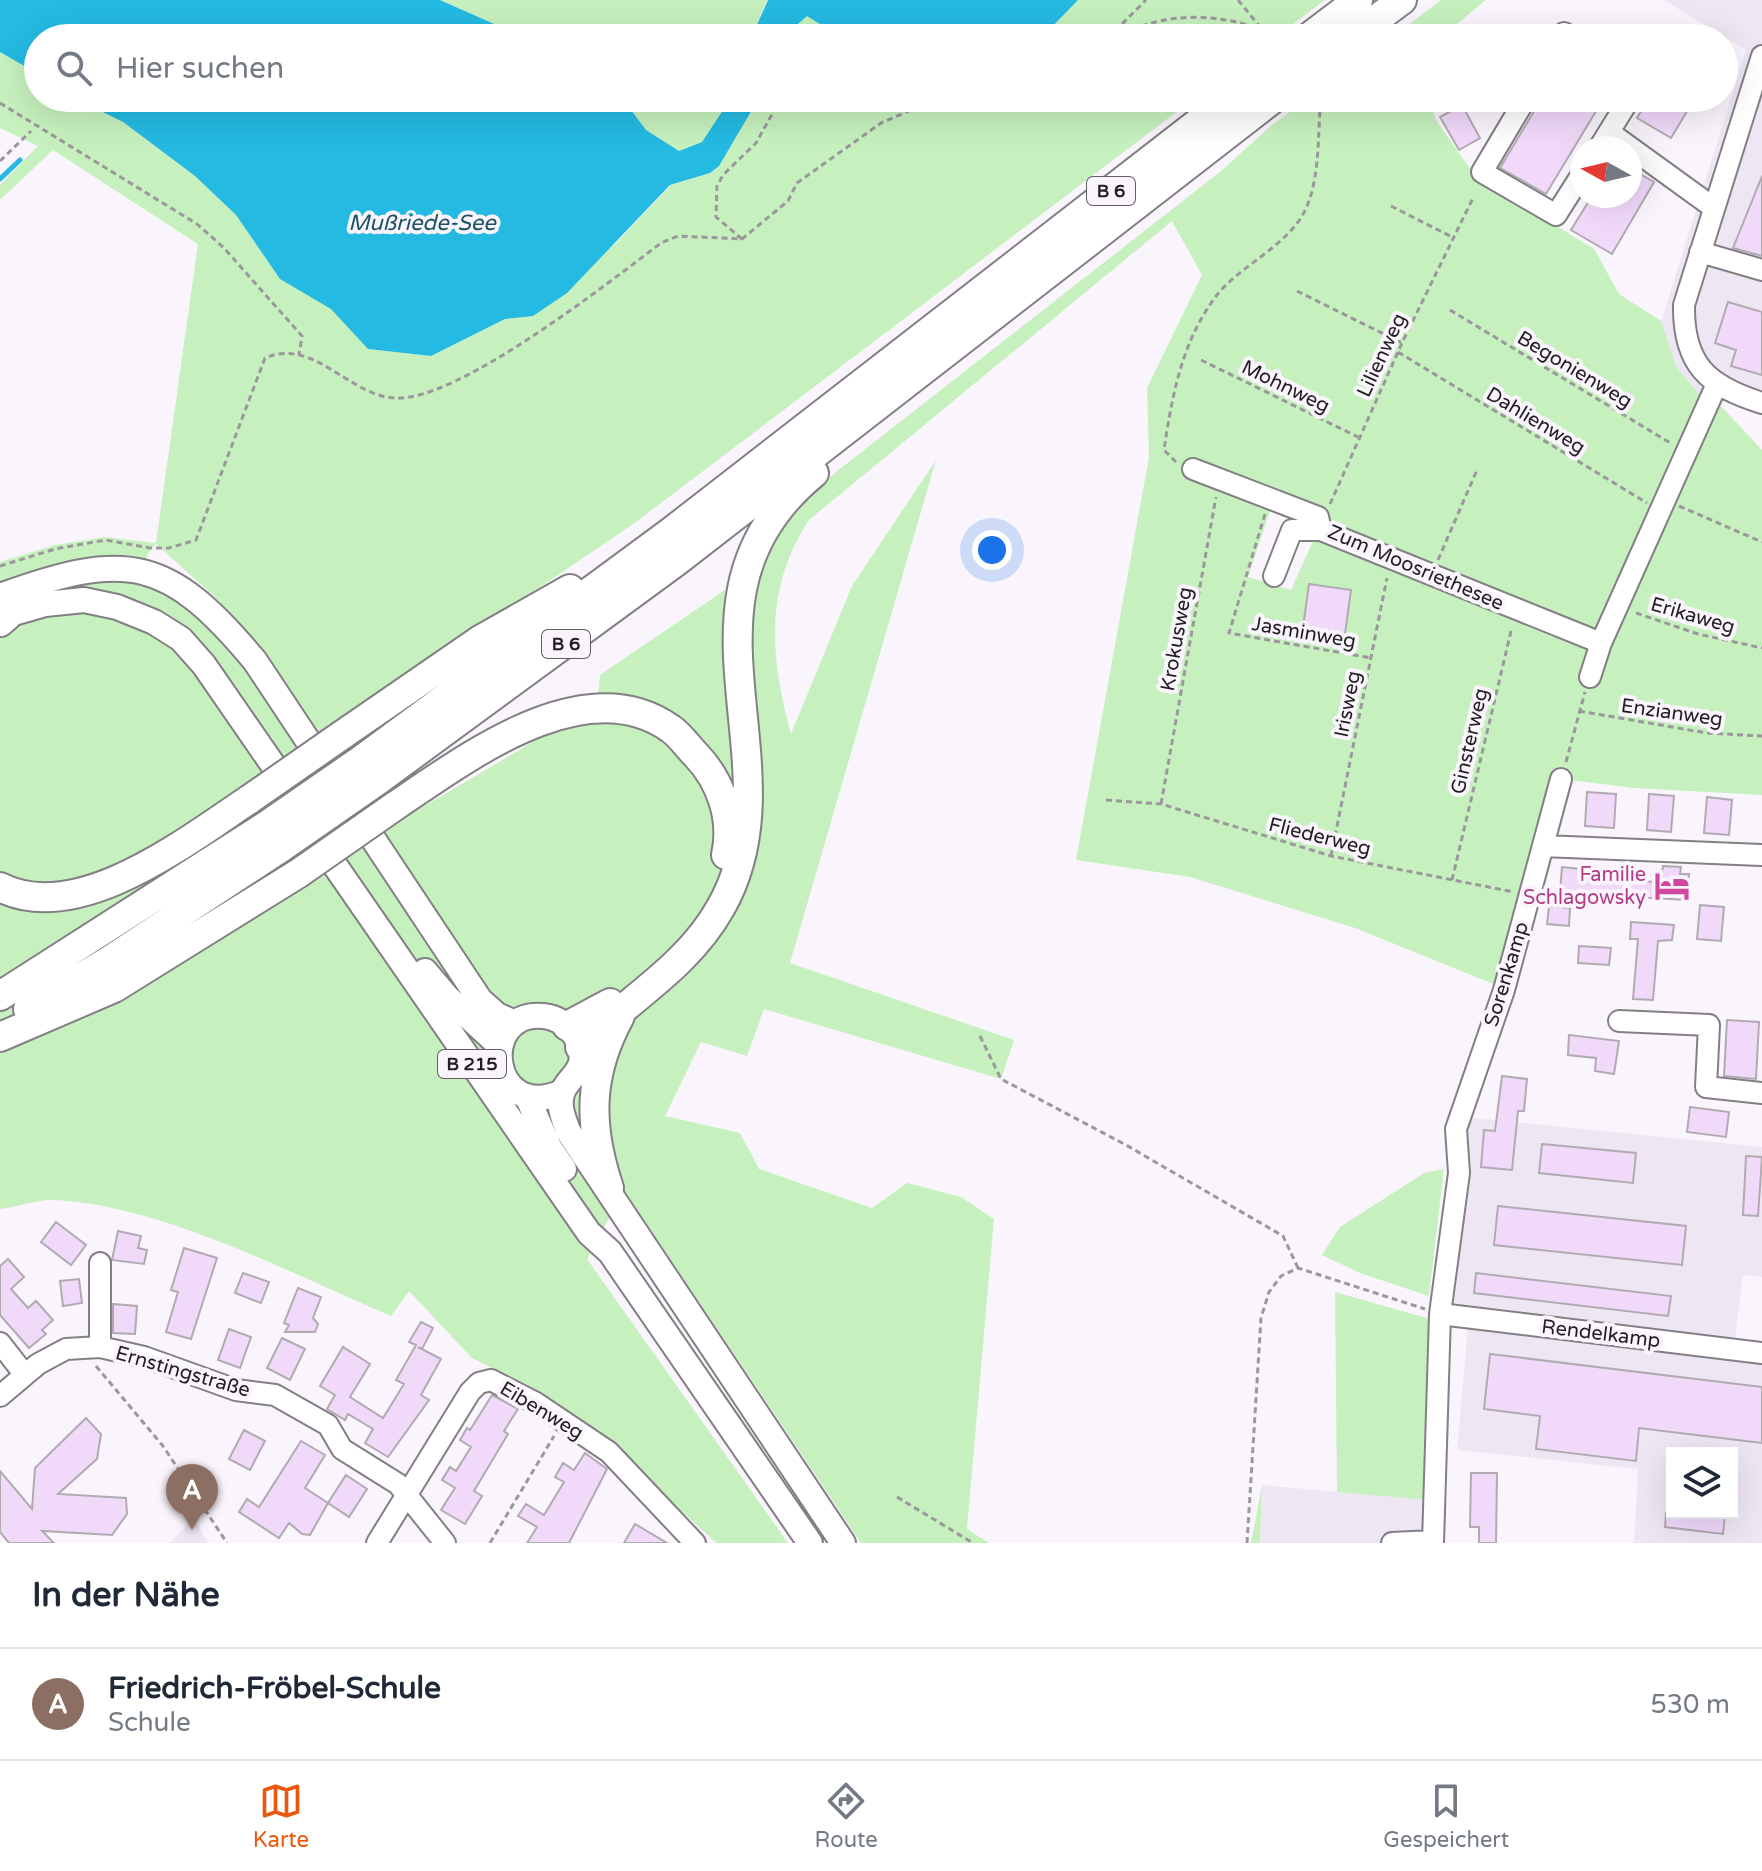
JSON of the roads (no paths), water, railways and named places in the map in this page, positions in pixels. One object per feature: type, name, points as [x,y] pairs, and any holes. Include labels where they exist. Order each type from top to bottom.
[{"type":"highway","points":[[1326,24],[1358,0]]},
{"type":"highway","points":[[1370,24],[1402,0]]},
{"type":"highway","name":"B 6","points":[[369,770],[1212,112]]},
{"type":"highway","name":"B 6","points":[[0,1026],[110,960],[274,836],[677,561],[1256,112]]},
{"type":"highway","points":[[573,1036],[651,989],[689,953],[722,906],[742,854],[748,808],[736,619],[745,573],[769,523],[801,484],[880,420],[887,398]]},
{"type":"highway","points":[[0,887],[10,892],[39,895],[68,893],[142,870],[480,640],[668,534]]},
{"type":"highway","points":[[0,1037],[114,988],[299,873],[480,749],[555,715],[590,709],[624,710],[670,728],[710,769],[727,808],[728,851],[712,900],[683,945],[640,982],[595,1012],[573,1036]]},
{"type":"highway","name":"B 6","points":[[0,996],[274,836]]},
{"type":"highway","points":[[609,1188],[593,1132],[593,1101],[601,1062],[625,1007]]},
{"type":"main road","name":"B 215","points":[[2,613],[60,574],[122,568],[179,586],[220,619],[255,661],[480,1000],[497,1015],[515,1023]]},
{"type":"main road","name":"B 215","points":[[2,613],[84,600],[117,607],[154,622],[181,639],[204,665],[309,817],[325,832],[430,978],[500,1046]]},
{"type":"main road","name":"B 215","points":[[309,817],[316,838],[580,1220],[610,1252],[810,1543]]},
{"type":"main road","name":"B 215","points":[[562,1092],[539,1098],[527,1096],[507,1082],[501,1071],[500,1046],[515,1023],[536,1015],[547,1016],[573,1036]]},
{"type":"main road","points":[[573,1036],[578,1072],[562,1092],[561,1111],[568,1131],[587,1163],[609,1188],[679,1300],[843,1543]]},
{"type":"main road","name":"B 215","points":[[527,1096],[549,1147],[604,1226],[610,1252]]},
{"type":"street","points":[[1762,56],[1684,305],[1683,332],[1694,360],[1716,386],[1762,403]]},
{"type":"street","points":[[1518,112],[1482,172],[1556,215],[1570,193]]},
{"type":"street","points":[[1606,136],[1621,112]]},
{"type":"street","points":[[1642,163],[1714,208]]},
{"type":"street","points":[[1700,252],[1762,270]]},
{"type":"street","points":[[1590,677],[1601,643],[1716,386]]},
{"type":"street","name":"Zum Moosriethesee","points":[[1193,469],[1318,517],[1321,530],[1601,643]]},
{"type":"street","points":[[1274,576],[1292,530],[1321,530]]},
{"type":"street","name":"Sorenkamp","points":[[1433,1542],[1440,1314],[1459,1173],[1456,1129],[1504,990],[1561,779]]},
{"type":"street","points":[[1543,846],[1761,855]]},
{"type":"street","points":[[1619,1021],[1709,1025],[1706,1087],[1762,1093]]},
{"type":"street","points":[[0,1396],[25,1375],[66,1349],[91,1348],[103,1321],[100,1263]]},
{"type":"street","name":"Rendelkamp","points":[[1440,1314],[1762,1353]]},
{"type":"street","points":[[0,1343],[25,1375]]},
{"type":"street","name":"Ernstingstraße","points":[[91,1348],[144,1357],[236,1390],[275,1395],[328,1425],[342,1449],[408,1494],[445,1543]]},
{"type":"street","name":"Eibenweg","points":[[408,1494],[479,1383],[491,1380],[563,1420],[609,1452],[695,1543]]},
{"type":"street","points":[[377,1543],[408,1494]]},
{"type":"street","points":[[1392,1543],[1433,1542]]},
{"type":"water","points":[[0,0],[440,0],[494,24],[24,24],[24,66],[0,52]]},
{"type":"water","points":[[768,0],[1078,0],[1055,24],[820,24],[807,16],[798,24],[757,24]]},
{"type":"water","name":"Mußriede-See","points":[[103,112],[632,112],[646,130],[679,151],[702,142],[722,112],[751,112],[719,166],[710,173],[670,185],[567,293],[533,316],[505,319],[431,356],[368,349],[331,309],[280,279],[236,215],[195,176],[123,122]]},
{"type":"waterway","points":[[0,179],[20,160]]},
{"type":"place","name":"Familie Schlagowsky","points":[[1672,886]]},
{"type":"place","name":"Friedrich-Fröbel-Schule","points":[[192,1530]]}]
